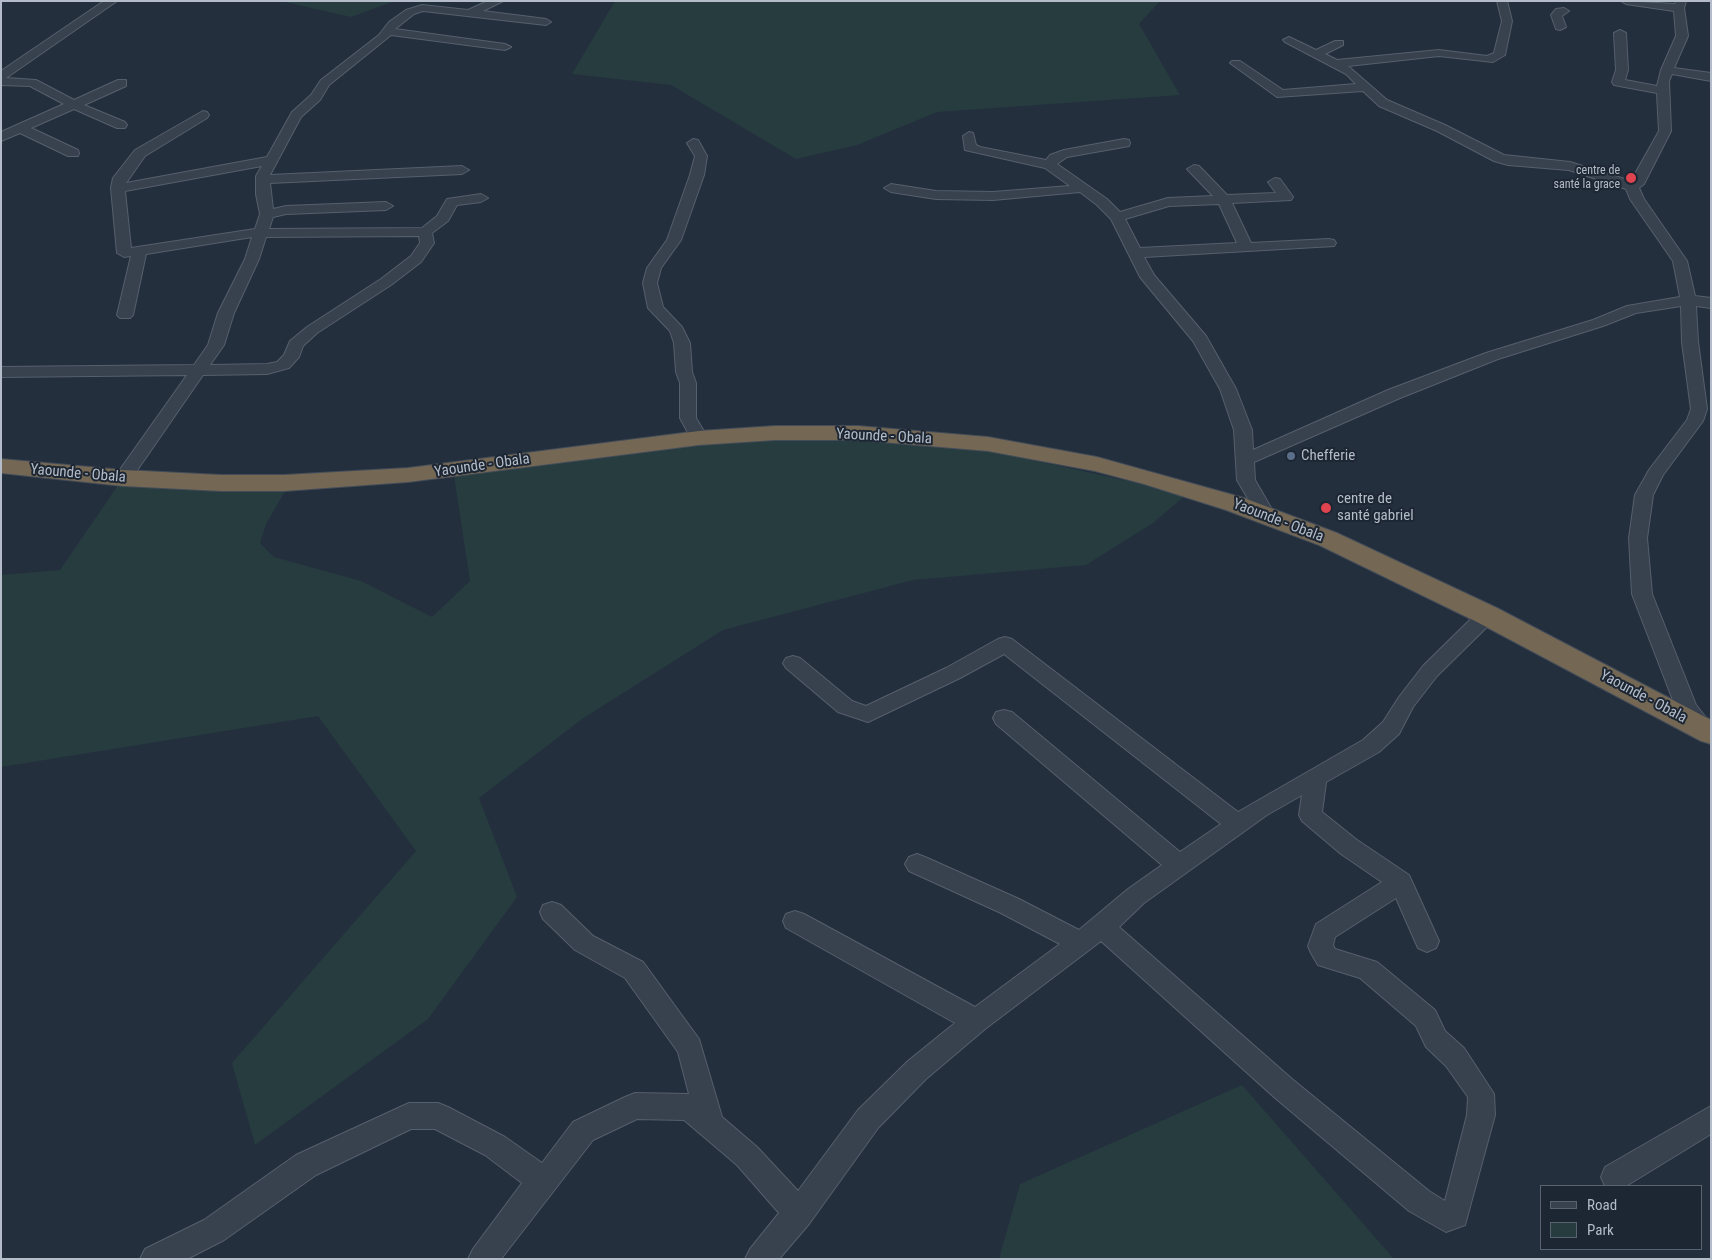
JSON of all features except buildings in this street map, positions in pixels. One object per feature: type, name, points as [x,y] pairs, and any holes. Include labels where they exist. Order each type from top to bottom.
[{"type":"highway","name":"Yaounde - Obala","points":[[1,466],[122,478],[220,483],[341,480],[408,475],[699,438],[775,433],[858,433],[988,444],[1106,467],[1202,493],[1354,551],[1487,615],[1706,730]]},
{"type":"street","points":[[1,76],[112,1]]},
{"type":"street","points":[[435,36],[471,13],[498,1]]},
{"type":"street","points":[[1336,64],[1439,53],[1489,60],[1500,55],[1507,21],[1502,1]]},
{"type":"street","points":[[1289,40],[1350,72],[1365,88],[1384,103],[1441,128],[1499,158],[1508,161],[1570,166],[1632,186],[1637,184],[1665,130],[1663,81],[1682,36],[1680,5],[1626,1]]},
{"type":"street","points":[[122,478],[216,344],[226,313],[252,259],[267,214],[263,194],[263,179],[296,115],[316,97],[325,83],[332,80],[399,20],[422,8],[546,22]]},
{"type":"street","points":[[1560,27],[1556,15],[1560,11],[1564,11]]},
{"type":"street","points":[[388,31],[435,36],[441,40],[505,47]]},
{"type":"street","points":[[1620,33],[1622,70],[1618,82],[1663,91]]},
{"type":"street","points":[[1317,54],[1339,43]]},
{"type":"street","points":[[1236,62],[1272,90],[1281,94],[1365,88]]},
{"type":"street","points":[[1667,70],[1711,77]]},
{"type":"street","points":[[1,81],[32,83],[121,125]]},
{"type":"street","points":[[1,137],[122,83]]},
{"type":"street","points":[[203,115],[140,153],[120,178],[118,188],[124,253],[245,233],[425,232],[443,218],[452,202],[481,198]]},
{"type":"street","points":[[22,128],[73,152]]},
{"type":"street","points":[[969,136],[970,147],[976,150],[1049,165],[1083,188],[1117,217],[1147,276],[1200,339],[1228,389],[1243,430],[1246,480],[1266,516]]},
{"type":"street","points":[[693,142],[701,156],[697,175],[674,240],[654,268],[650,283],[656,308],[677,330],[682,343],[684,372],[688,383],[688,418],[699,438]]},
{"type":"street","points":[[1049,165],[1055,158],[1064,154],[1124,143]]},
{"type":"street","points":[[118,188],[272,160]]},
{"type":"street","points":[[1194,169],[1224,200],[1246,247]]},
{"type":"street","points":[[263,179],[462,170]]},
{"type":"street","points":[[1117,217],[1168,202],[1286,197],[1275,182]]},
{"type":"street","points":[[1632,186],[1637,198],[1680,262],[1688,300],[1687,320],[1699,409],[1695,421],[1655,474],[1644,495],[1638,538],[1642,594],[1687,708],[1706,730]]},
{"type":"street","points":[[891,188],[936,195],[984,196],[1044,193],[1083,188]]},
{"type":"street","points":[[267,214],[286,210],[386,206]]},
{"type":"street","points":[[1,372],[267,369],[283,365],[291,356],[296,344],[312,330],[386,282],[416,259],[427,243],[425,232]]},
{"type":"street","points":[[1135,253],[1329,243]]},
{"type":"street","points":[[125,314],[139,251]]},
{"type":"street","points":[[1246,459],[1368,404],[1492,356],[1572,332],[1632,309],[1688,300],[1711,303]]},
{"type":"street","points":[[760,1259],[798,1214],[868,1120],[917,1070],[976,1021],[1102,927],[1136,896],[1259,809],[1371,746],[1392,728],[1406,702],[1430,671],[1487,615]]},
{"type":"street","points":[[793,663],[845,707],[868,714],[953,673],[1006,644],[1126,740],[1238,824]]},
{"type":"street","points":[[1004,718],[1180,866]]},
{"type":"street","points":[[1316,777],[1310,815],[1349,847],[1400,882],[1427,940]]},
{"type":"street","points":[[917,864],[1010,906],[1081,943]]},
{"type":"street","points":[[1102,927],[1284,1088],[1419,1201],[1446,1218],[1455,1215],[1481,1115],[1481,1094],[1456,1057],[1435,1039],[1426,1018],[1368,970],[1327,957],[1320,946],[1325,931],[1400,882]]},
{"type":"street","points":[[552,912],[584,943],[634,970],[690,1047],[710,1124]]},
{"type":"street","points":[[795,921],[976,1021]]},
{"type":"street","points":[[483,1259],[540,1183],[544,1182],[583,1131],[635,1106],[689,1107],[748,1156],[798,1214]]},
{"type":"street","points":[[155,1259],[214,1230],[306,1165],[410,1116],[438,1116],[495,1146],[544,1182]]},
{"type":"street","points":[[1615,1177],[1711,1119]]},
{"type":"green space","points":[[280,1],[395,1],[351,17]]},
{"type":"green space","points":[[615,1],[1160,1],[1139,24],[1180,95],[937,112],[857,145],[796,159],[671,85],[572,74]]},
{"type":"green space","points":[[852,437],[982,449],[1187,494],[1153,523],[1086,565],[913,580],[723,630],[582,719],[479,798],[517,897],[428,1019],[255,1145],[232,1063],[416,851],[318,716],[1,767],[1,575],[60,570],[123,478],[291,481],[266,524],[260,543],[274,557],[361,581],[432,617],[470,581],[453,469],[679,440]]},
{"type":"green space","points":[[1242,1085],[1394,1259],[999,1259],[1020,1184]]},
{"type":"place","name":"centre de santé la grace","points":[[1631,178]]},
{"type":"place","name":"Chefferie","points":[[1291,456]]},
{"type":"place","name":"centre de santé gabriel","points":[[1326,508]]}]
